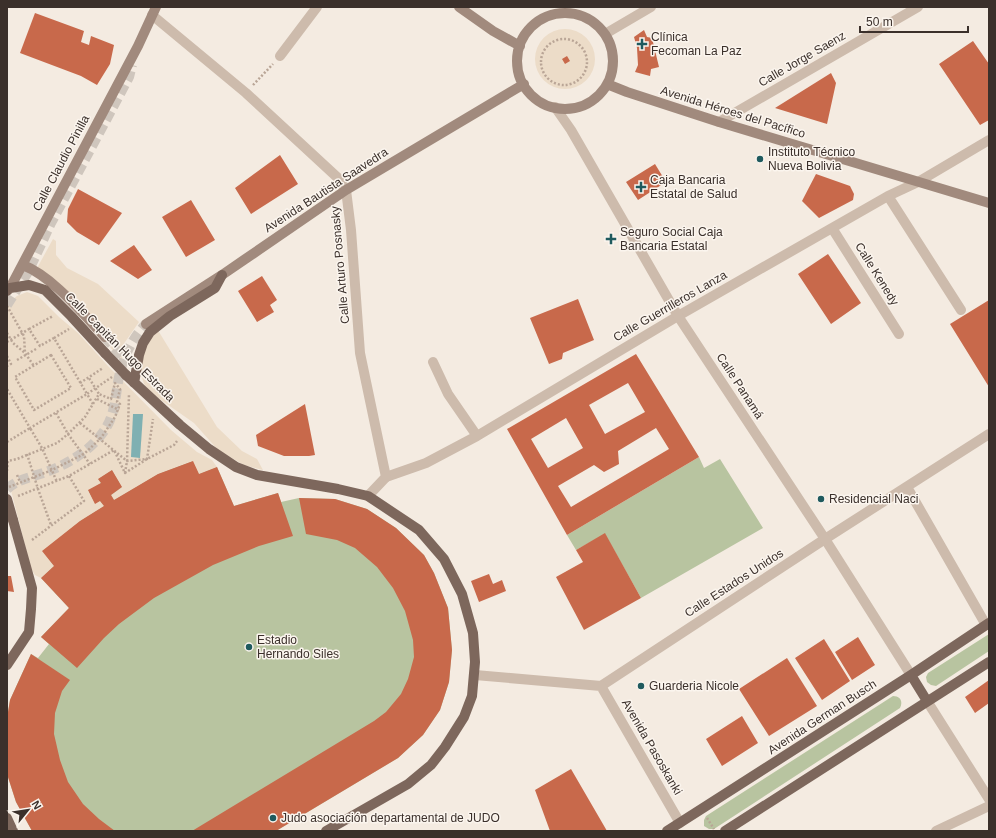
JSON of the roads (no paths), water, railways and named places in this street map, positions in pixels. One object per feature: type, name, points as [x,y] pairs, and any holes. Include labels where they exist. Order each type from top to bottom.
[{"type":"main road","points":[[459,7],[493,32],[520,46]]},
{"type":"main road","name":"Calle Claudio Pinilla","points":[[8,289],[23,265],[138,46],[154,11]]},
{"type":"main road","points":[[548,11],[579,15],[592,21],[605,34],[611,46],[613,68],[607,84],[598,96],[583,105],[564,109],[555,108],[540,101],[531,94],[520,75],[518,65],[520,46],[524,36],[548,11]]},
{"type":"main road","name":"Calle Claudio Pinilla","points":[[132,65],[138,46]]},
{"type":"main road","name":"Avenida Bautista Saavedra","points":[[146,324],[222,275],[346,190],[524,84]]},
{"type":"main road","name":"Avenida Héroes del Pacífico","points":[[607,84],[719,122],[989,203]]},
{"type":"main road","points":[[23,265],[39,273],[50,281],[104,336]]},
{"type":"main road","points":[[134,383],[139,355],[150,332],[170,316],[215,288],[222,275]]},
{"type":"main road","name":"Calle Capitán Hugo Estrada","points":[[8,289],[28,285],[45,290],[134,383],[209,449],[236,467],[257,475],[338,489],[368,496],[419,530],[444,559],[462,594],[473,633],[475,675],[472,696],[464,717],[445,747],[431,765],[408,784],[326,831]]},
{"type":"main road","points":[[7,499],[32,588],[32,609],[29,632],[7,665]]},
{"type":"main road","name":"Avenida German Busch","points":[[667,831],[682,827],[988,624]]},
{"type":"main road","points":[[725,831],[989,662]]},
{"type":"main road","points":[[911,675],[927,702]]},
{"type":"main road","points":[[7,818],[14,831]]},
{"type":"street","points":[[280,56],[317,7]]},
{"type":"street","points":[[605,34],[652,7]]},
{"type":"street","name":"Calle Jorge Saenz","points":[[719,122],[918,7]]},
{"type":"street","name":"Calle Arturo Posnasky","points":[[154,11],[338,178],[346,190],[351,230],[360,353],[386,477]]},
{"type":"street","name":"Calle Panamá","points":[[555,108],[571,130],[678,316],[825,539],[911,675]]},
{"type":"street","name":"Calle Guerrilleros Lanza","points":[[368,496],[386,477],[426,463],[476,436],[678,316],[888,196],[918,182],[989,140]]},
{"type":"street","points":[[888,196],[961,310]]},
{"type":"street","name":"Calle Kenedy","points":[[832,228],[899,334]]},
{"type":"street","points":[[433,362],[448,394],[476,436]]},
{"type":"street","name":"Calle Estados Unidos","points":[[601,686],[825,539],[989,434]]},
{"type":"street","points":[[907,487],[988,624]]},
{"type":"street","points":[[475,675],[601,686]]},
{"type":"street","name":"Avenida Pasoskanki","points":[[601,686],[682,827]]},
{"type":"street","points":[[927,702],[989,799]]},
{"type":"street","points":[[936,831],[989,806]]},
{"type":"water","points":[[133,414],[143,414],[140,458],[131,457]]},
{"type":"tunnel","points":[[7,305],[28,272],[51,223],[129,77],[132,65]]},
{"type":"tunnel","points":[[7,489],[20,481],[69,462],[96,441],[106,427],[113,411],[119,378],[125,357],[134,339],[146,324]]},
{"type":"tunnel","points":[[105,337],[124,359]]},
{"type":"place","name":"Clínica Fecoman La Paz","points":[[642,44]]},
{"type":"place","name":"Instituto Técnico Nueva Bolivia","points":[[760,159]]},
{"type":"place","name":"Caja Bancaria Estatal de Salud","points":[[641,187]]},
{"type":"place","name":"Seguro Social Caja Bancaria Estatal","points":[[611,239]]},
{"type":"place","name":"Residencial Naci","points":[[821,499]]},
{"type":"place","name":"Estadio Hernando Siles","points":[[249,647]]},
{"type":"place","name":"Guarderia Nicole","points":[[641,686]]},
{"type":"place","name":"Judo asociación departamental de JUDO","points":[[273,818]]}]
